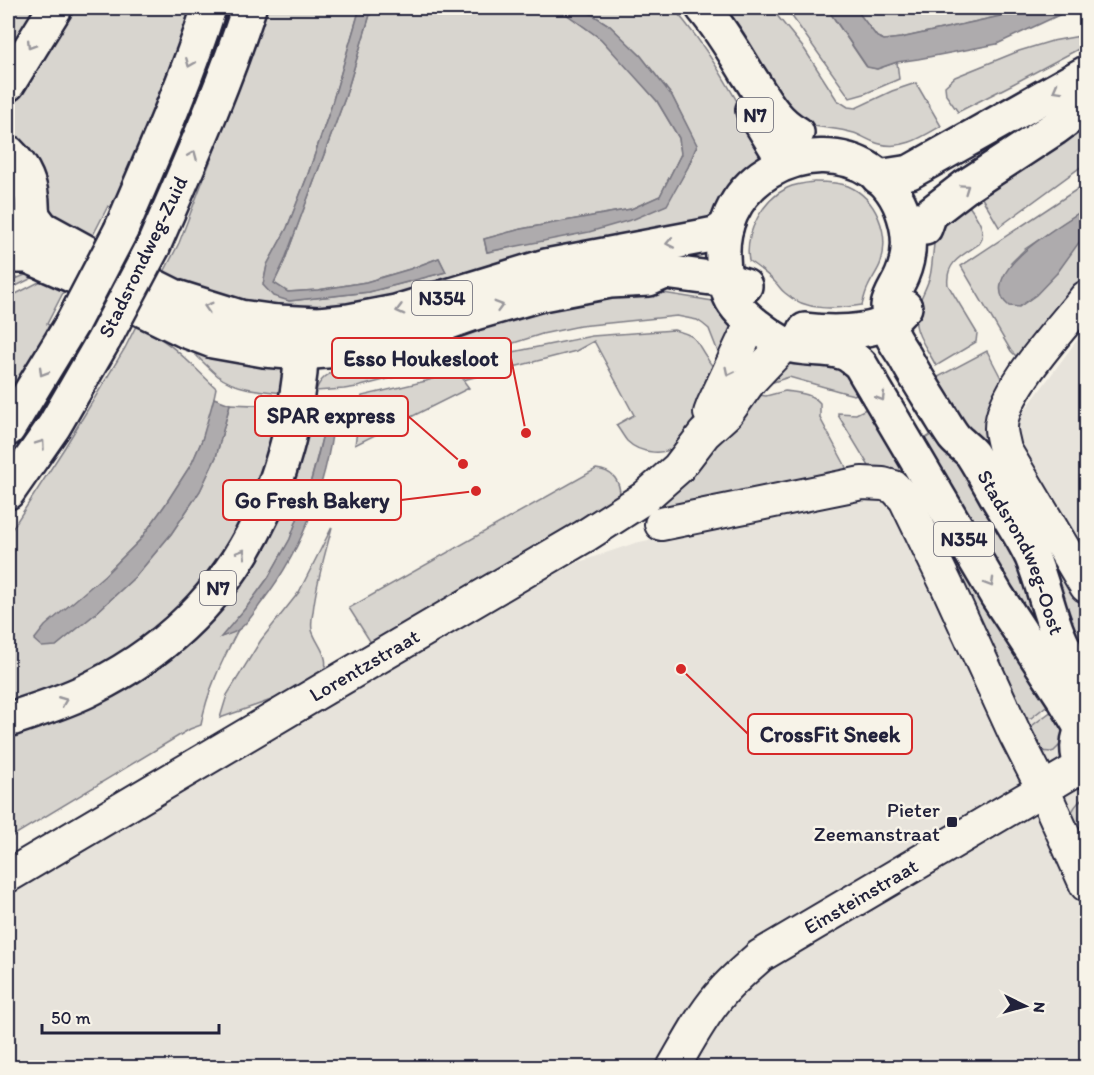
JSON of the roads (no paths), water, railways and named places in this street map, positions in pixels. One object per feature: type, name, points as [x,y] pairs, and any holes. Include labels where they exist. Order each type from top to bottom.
[{"type":"main road","points":[[8,84],[55,8]]},
{"type":"main road","name":"Stadsrondweg-Zuid","points":[[8,429],[73,321],[121,230],[199,41],[209,8]]},
{"type":"main road","name":"Stadsrondweg-Zuid","points":[[8,492],[54,426],[105,338],[153,247],[194,153],[249,8]]},
{"type":"main road","name":"N7","points":[[703,8],[725,36],[737,57],[750,107],[780,154],[795,147]]},
{"type":"main road","points":[[887,169],[910,172],[1086,73]]},
{"type":"main road","points":[[925,228],[930,214],[965,187],[1086,105]]},
{"type":"main road","name":"N354","points":[[795,147],[807,157],[837,157],[866,168],[887,169],[909,185],[922,213],[926,244],[921,276],[914,292],[898,313],[871,327],[791,336],[766,333],[734,298],[722,256],[726,227],[740,198],[751,185],[795,147]]},
{"type":"main road","points":[[8,152],[19,163],[26,175],[33,202],[33,216],[28,237],[12,261]]},
{"type":"main road","name":"N354","points":[[887,169],[888,187],[897,200],[907,228],[907,258],[888,308],[898,313]]},
{"type":"main road","name":"N354","points":[[33,216],[42,228],[176,297],[240,317],[319,324],[373,317],[432,302],[546,266],[707,236],[726,227]]},
{"type":"main road","name":"N354","points":[[12,261],[28,256],[184,330],[213,341],[264,350],[301,353],[351,349],[383,342],[542,294],[610,281],[649,279],[665,272],[734,298]]},
{"type":"main road","name":"N354","points":[[734,298],[745,286],[791,336]]},
{"type":"main road","name":"Stadsrondweg-Oost","points":[[898,313],[906,319],[916,345],[967,436],[971,453],[1031,555],[1059,636],[1086,684]]},
{"type":"main road","points":[[277,322],[301,353]]},
{"type":"main road","name":"Stadsrondweg-Oost","points":[[791,336],[805,348],[844,353],[860,364],[998,596],[1084,725]]},
{"type":"main road","name":"N7","points":[[8,720],[92,688],[154,651],[181,628],[224,581],[244,552],[261,520],[287,449],[297,398],[301,353]]},
{"type":"main road","name":"N354","points":[[1084,725],[1077,746],[1078,756],[1084,768]]},
{"type":"street","points":[[1086,297],[1015,386],[1003,411],[1001,429],[1005,450],[1086,586]]},
{"type":"street","name":"Lorentzstraat","points":[[704,434],[713,405],[748,330],[734,298]]},
{"type":"street","name":"Lorentzstraat","points":[[8,876],[585,536],[644,498],[678,468],[704,434],[727,413],[750,381],[791,336]]},
{"type":"street","points":[[661,524],[862,483],[894,487],[905,499],[950,592],[1086,885]]},
{"type":"street","name":"Einsteinstraat","points":[[673,1068],[718,997],[760,956],[1043,789],[1084,768]]},
{"type":"place","name":"Esso Houkesloot","points":[[526,433]]},
{"type":"place","name":"SPAR express","points":[[463,464]]},
{"type":"place","name":"Go Fresh Bakery","points":[[476,491]]},
{"type":"place","name":"CrossFit Sneek","points":[[681,669]]},
{"type":"place","name":"Pieter Zeemanstraat","points":[[952,822]]}]
